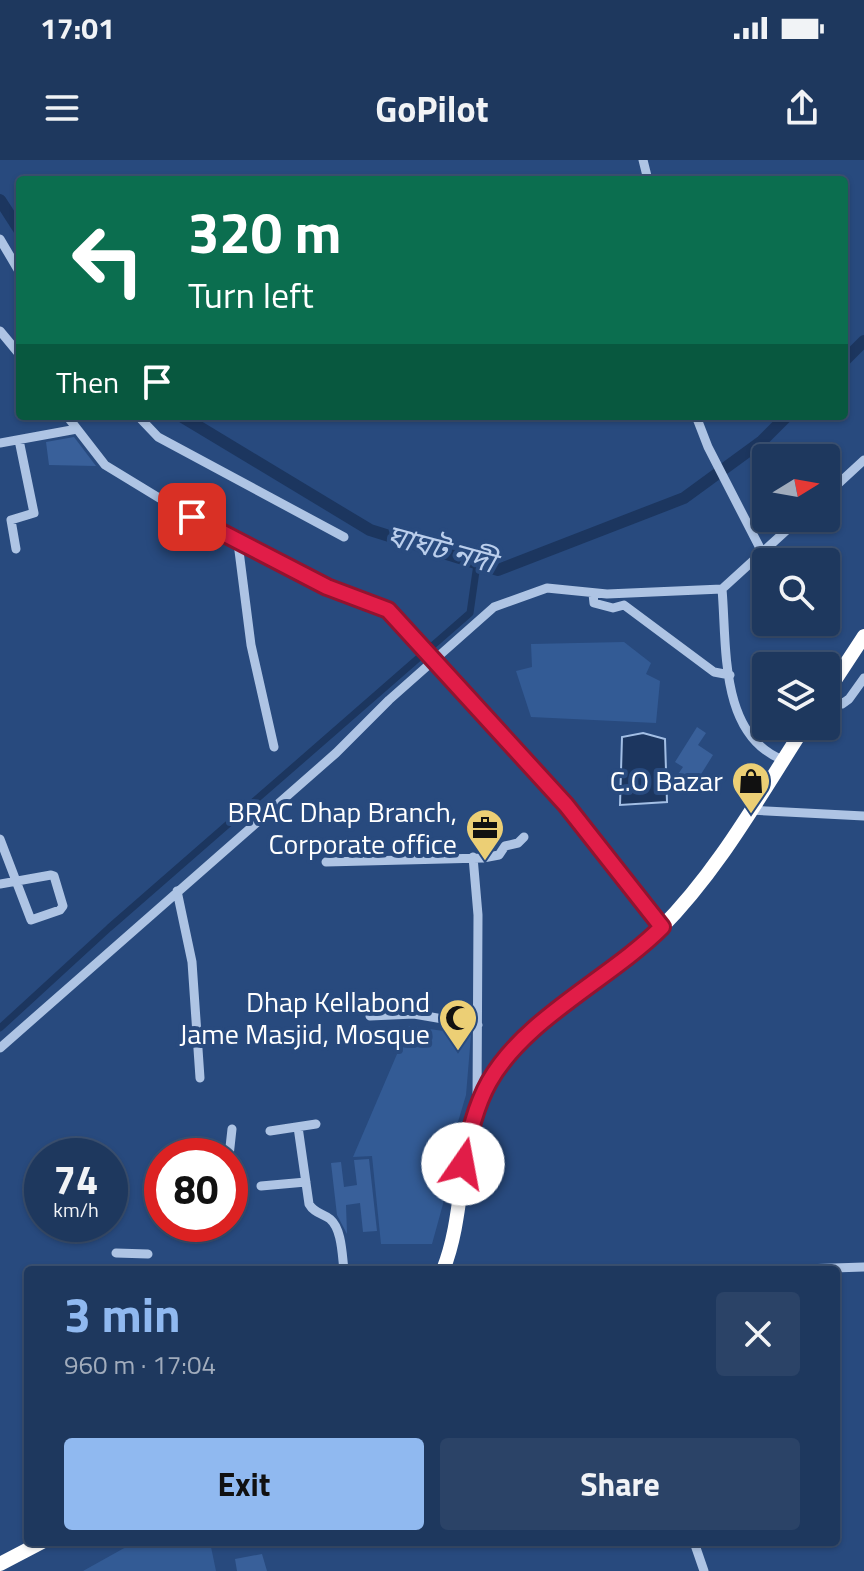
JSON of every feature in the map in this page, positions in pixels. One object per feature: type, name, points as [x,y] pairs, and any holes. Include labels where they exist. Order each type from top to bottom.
[{"type":"highway","points":[[840,673],[864,636]]},
{"type":"highway","points":[[445,1266],[452,1247],[462,1170],[477,1107],[490,1081],[508,1055],[544,1023],[640,949],[696,891],[796,740]]},
{"type":"highway","points":[[0,1564],[34,1546]]},
{"type":"street","points":[[0,239],[16,266]]},
{"type":"street","points":[[0,331],[16,350]]},
{"type":"street","points":[[70,420],[105,465],[238,543],[327,587],[388,610],[566,805],[662,927]]},
{"type":"street","points":[[142,420],[158,437],[344,537]]},
{"type":"street","points":[[698,420],[708,447],[760,548]]},
{"type":"street","points":[[0,443],[77,429]]},
{"type":"street","points":[[16,549],[11,520],[34,513],[19,440]]},
{"type":"street","points":[[840,482],[864,460]]},
{"type":"street","points":[[769,548],[786,532]]},
{"type":"street","points":[[238,543],[251,645],[274,747]]},
{"type":"street","points":[[0,1048],[336,753],[389,700],[494,607],[537,589],[593,594],[722,589],[752,563]]},
{"type":"street","points":[[722,589],[735,710],[748,732],[768,754],[783,760]]},
{"type":"street","points":[[593,594],[594,603],[613,608],[624,605],[714,672],[730,675]]},
{"type":"street","points":[[840,703],[849,699],[864,678]]},
{"type":"street","points":[[750,810],[864,816]]},
{"type":"street","points":[[326,862],[499,855],[505,846],[518,843],[524,837]]},
{"type":"street","points":[[0,839],[16,883],[31,920],[60,910],[63,906],[54,876],[16,883],[0,884]]},
{"type":"street","points":[[473,857],[478,915],[477,1107]]},
{"type":"street","points":[[177,891],[192,962],[200,1078]]},
{"type":"street","points":[[370,1016],[414,1014],[478,1025]]},
{"type":"street","points":[[270,1131],[316,1124]]},
{"type":"street","points":[[298,1127],[310,1207],[330,1219],[336,1228],[343,1266]]},
{"type":"street","points":[[231,1138],[232,1129]]},
{"type":"street","points":[[261,1186],[306,1182]]},
{"type":"street","points":[[116,1253],[148,1254]]},
{"type":"street","points":[[840,1268],[864,1267]]},
{"type":"street","points":[[695,1546],[704,1571]]},
{"type":"shaded area","points":[[624,642],[651,663],[646,674],[660,681],[656,723],[531,717],[516,671],[532,667],[531,644]]},
{"type":"shaded area","points":[[643,733],[665,739],[667,802],[620,805],[622,737]]},
{"type":"shaded area","points":[[409,1026],[471,1035],[466,1095],[452,1142],[443,1204],[432,1244],[381,1244],[372,1156],[353,1157]]},
{"type":"shaded area","points":[[128,1546],[211,1546],[216,1571],[83,1571]]},
{"type":"building","points":[[74,437],[96,466],[49,465],[46,442]]},
{"type":"building","points":[[697,727],[706,733],[698,745],[713,755],[693,787],[676,777],[683,767],[675,762]]},
{"type":"building","points":[[369,1159],[377,1231],[363,1232],[360,1203],[346,1205],[347,1234],[337,1215],[331,1163],[341,1162],[344,1187],[357,1185],[354,1160]]},
{"type":"building","points":[[262,1554],[267,1571],[237,1571],[235,1559]]},
{"type":"waterway","name":"ঘাঘট নদী","points":[[0,200],[16,225]]},
{"type":"waterway","name":"ঘাঘট নদী","points":[[848,357],[864,341]]},
{"type":"waterway","name":"ঘাঘট নদী","points":[[188,420],[370,530],[498,570],[684,498],[762,441],[783,420]]},
{"type":"waterway","points":[[0,1028],[109,928],[470,613],[477,564]]},
{"type":"place","name":"C.O Bazar","points":[[751,815]]},
{"type":"place","name":"BRAC Dhap Branch, Corporate office","points":[[485,862]]},
{"type":"place","name":"Dhap Kellabond Jame Masjid, Mosque","points":[[458,1052]]},
{"type":"route","points":[[192,517],[327,587],[388,610],[566,805],[662,927],[640,949],[544,1023],[508,1055],[477,1107],[463,1164]]}]
